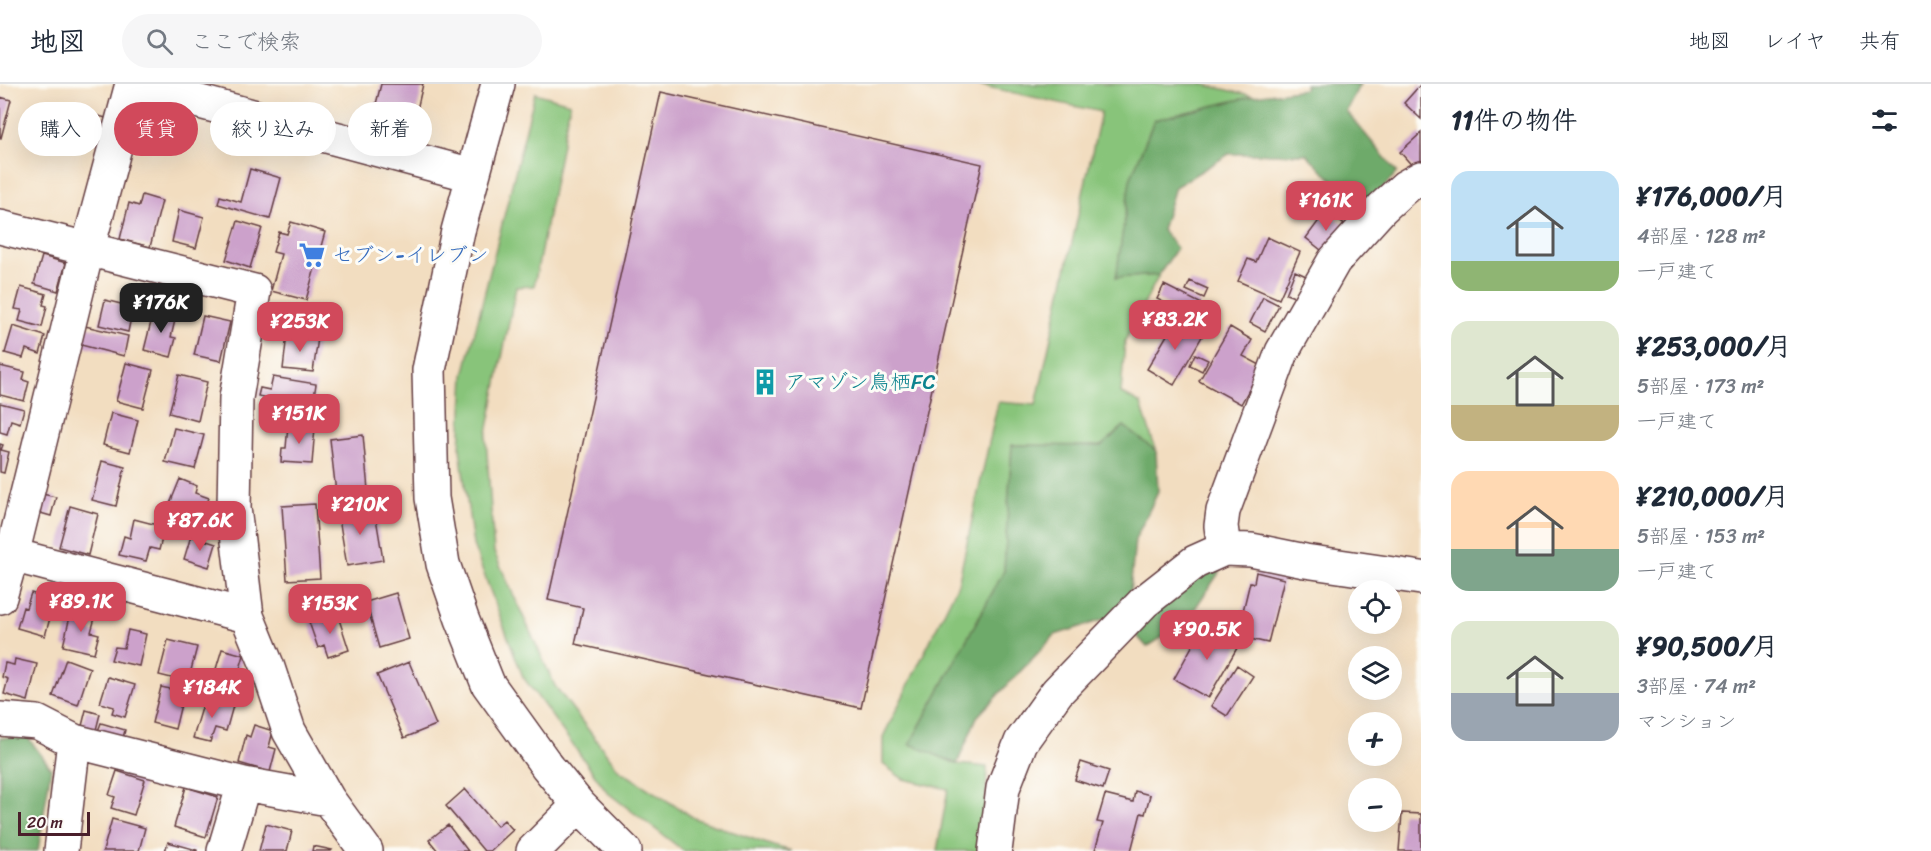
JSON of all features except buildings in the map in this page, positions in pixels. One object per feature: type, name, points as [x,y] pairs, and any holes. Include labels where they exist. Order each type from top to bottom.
[{"type":"street","points":[[0,597],[87,251],[133,84],[472,175]]},
{"type":"street","points":[[498,84],[458,231],[429,370],[434,509],[443,564],[462,620],[488,684],[541,758],[579,805],[625,851]]},
{"type":"street","points":[[1224,549],[1221,526],[1223,511],[1282,352],[1334,261],[1382,208],[1406,187],[1421,178]]},
{"type":"street","points":[[0,227],[87,251],[254,291],[236,398],[234,508],[247,616],[267,665],[289,731],[327,799],[366,851]]},
{"type":"street","points":[[994,851],[1003,788],[1021,742],[1057,692],[1144,602],[1195,562],[1224,549],[1251,550],[1305,561],[1421,578]]},
{"type":"street","points":[[12,555],[247,616]]},
{"type":"street","points":[[0,719],[37,722],[74,741],[244,784],[327,799]]},
{"type":"street","points":[[61,851],[74,741]]},
{"type":"street","points":[[225,851],[244,784]]},
{"type":"street","points":[[533,851],[579,805]]},
{"type":"green space","points":[[974,84],[1201,84],[1254,96],[1154,120],[1116,278],[1159,275],[1125,341],[1121,393],[1141,404],[1156,451],[1124,426],[1101,446],[1012,445],[1004,571],[910,744],[957,764],[987,767],[984,851],[937,851],[948,789],[903,779],[883,764],[883,737],[958,584],[998,402],[1036,405],[1101,112]]},
{"type":"green space","points":[[1305,84],[1360,84],[1346,111],[1397,172],[1364,211],[1306,154],[1229,154],[1175,187],[1162,230],[1177,248],[1159,275],[1116,278],[1130,180],[1154,120],[1254,96],[1304,89]]},
{"type":"green space","points":[[535,93],[570,103],[534,286],[516,287],[486,438],[494,552],[555,686],[619,770],[694,818],[792,851],[684,851],[608,793],[523,677],[473,545],[460,449],[464,375]]},
{"type":"green space","points":[[1124,426],[1156,451],[1158,492],[1135,540],[1130,593],[1152,603],[1201,564],[1221,570],[1186,622],[1147,647],[1118,615],[1055,635],[977,717],[957,764],[910,744],[1004,571],[1012,445],[1101,446]]},
{"type":"green space","points":[[27,736],[51,768],[38,851],[0,851],[0,738]]},
{"type":"place","name":"セブン-イレブン","points":[[312,255]]},
{"type":"place","name":"アマゾン鳥栖FC","points":[[765,382]]}]
